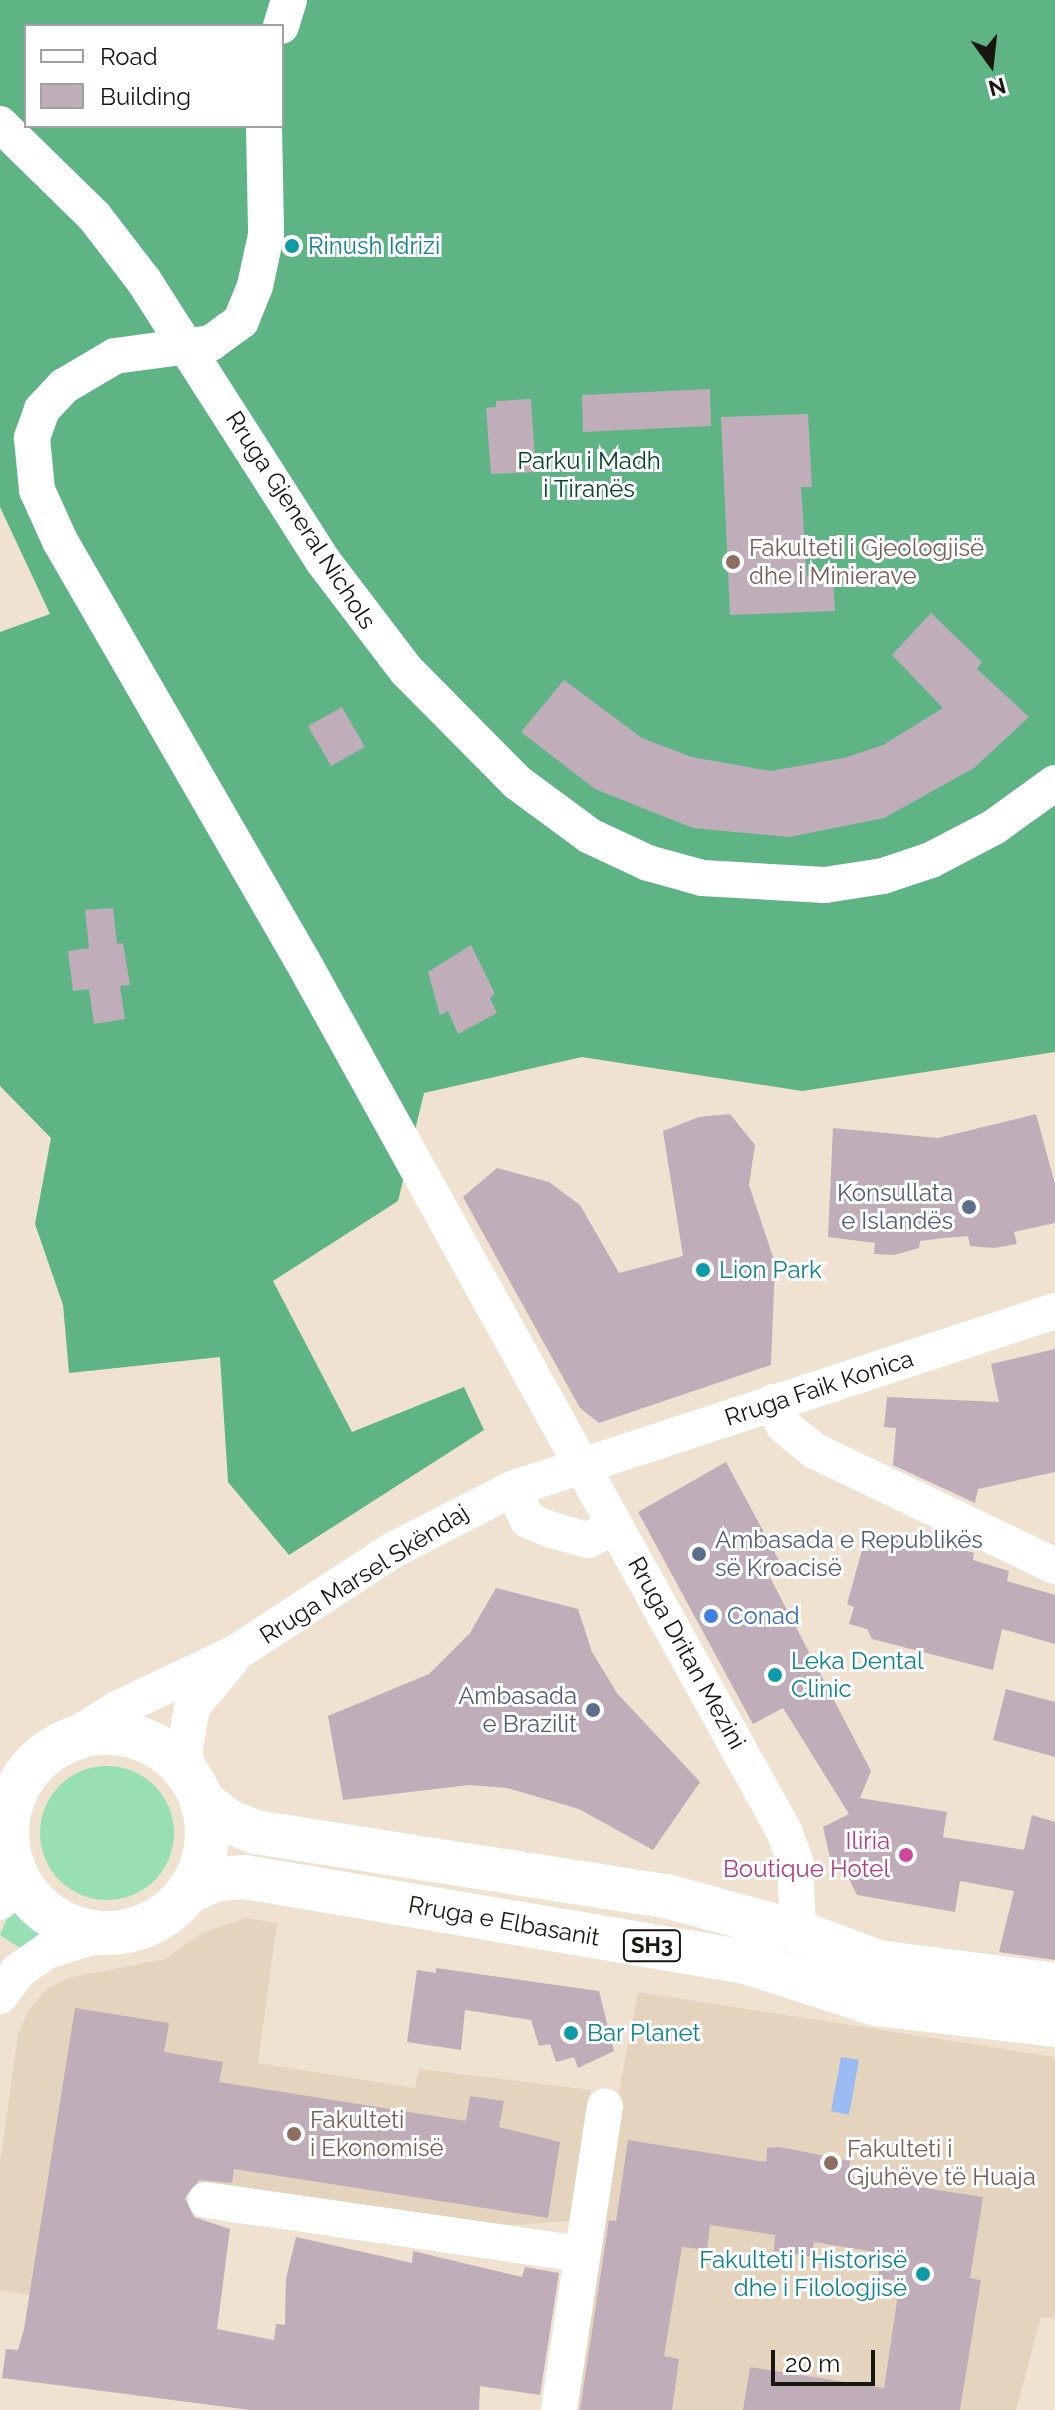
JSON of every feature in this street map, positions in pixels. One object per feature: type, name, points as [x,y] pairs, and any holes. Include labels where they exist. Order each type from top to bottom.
[{"type":"main road","name":"SH3","points":[[85,1735],[133,1737],[175,1760],[196,1789],[206,1847],[188,1892],[151,1923],[104,1933],[82,1930],[42,1910],[6,1870],[6,1835],[15,1792],[34,1755],[85,1735]]},
{"type":"main road","name":"Rruga e Elbasanit","points":[[196,1789],[228,1821],[255,1832],[666,1896],[798,1932],[878,1962],[1055,1985]]},
{"type":"main road","name":"Rruga e Elbasanit","points":[[188,1892],[217,1879],[245,1877],[746,1962],[877,2004],[1055,2025]]},
{"type":"street","points":[[282,24],[289,0]]},
{"type":"street","name":"Rruga Gjeneral Nichols","points":[[0,124],[94,216],[190,349],[329,571],[426,692],[518,783],[575,826],[648,863],[722,882],[825,885],[906,869],[970,841],[1055,783]]},
{"type":"street","points":[[190,349],[232,332],[255,286],[266,235],[264,128]]},
{"type":"street","name":"Rruga Dritan Mezini","points":[[190,349],[153,347],[115,356],[54,394],[32,438],[37,490],[60,541],[540,1386],[582,1465],[602,1533],[784,1831],[795,1862],[798,1932]]},
{"type":"street","name":"Rruga Faik Konica","points":[[582,1465],[1055,1311]]},
{"type":"street","points":[[773,1402],[784,1426],[803,1444],[1055,1566]]},
{"type":"street","name":"Rruga Marsel Skëndaj","points":[[34,1755],[117,1709],[237,1652],[393,1550],[520,1504],[582,1465]]},
{"type":"street","points":[[520,1504],[602,1533]]},
{"type":"street","name":"Rruga Marsel Skëndaj","points":[[196,1789],[184,1753],[192,1707],[237,1652]]},
{"type":"street","points":[[0,1996],[18,1971],[47,1951],[104,1933]]},
{"type":"street","points":[[559,2410],[605,2106]]},
{"type":"street","points":[[206,2200],[582,2254]]},
{"type":"shaded area","name":"Fakulteti i Ekonomisë","points":[[246,1918],[277,1923],[258,2063],[415,2088],[419,2069],[591,2090],[571,2221],[449,2229],[142,2180],[121,2310],[0,2290],[0,2164],[18,2034],[28,2011],[46,1990],[68,1978],[165,1959],[202,1933]]},
{"type":"shaded area","name":"Fakulteti i Gjuhëve të Huaja","points":[[638,1992],[1055,2057],[1055,2319],[1041,2317],[1016,2410],[575,2410],[606,2220],[616,2107]]},
{"type":"green space","name":"Parku i Madh i Tiranës","points":[[0,0],[1055,0],[1055,1052],[802,1091],[582,1057],[424,1093],[398,1201],[273,1281],[352,1432],[464,1387],[484,1430],[289,1555],[228,1482],[220,1357],[69,1373],[63,1305],[35,1224],[51,1138],[0,1086],[0,632],[50,614],[0,507]]},
{"type":"green space","points":[[107,1766],[133,1771],[154,1786],[169,1807],[174,1833],[169,1859],[154,1880],[133,1895],[107,1900],[81,1895],[60,1880],[45,1859],[40,1833],[45,1807],[60,1786],[81,1771]]},
{"type":"green space","points":[[10,1911],[15,1911],[47,1939],[26,1952],[0,1935]]},
{"type":"water","points":[[841,2057],[859,2060],[849,2115],[831,2111]]},
{"type":"building","points":[[710,389],[711,426],[583,432],[582,395]]},
{"type":"building","points":[[531,399],[536,472],[491,474],[486,408],[496,407],[496,401]]},
{"type":"building","points":[[808,414],[812,487],[801,487],[807,577],[833,577],[835,611],[730,615],[721,417]]},
{"type":"building","points":[[931,613],[982,662],[977,669],[1029,717],[974,768],[884,818],[789,837],[693,828],[595,789],[521,732],[564,680],[642,738],[692,757],[770,771],[844,758],[883,745],[943,708],[892,655]]},
{"type":"building","points":[[342,707],[365,747],[331,766],[308,726]]},
{"type":"building","points":[[113,908],[117,944],[123,943],[130,985],[120,986],[125,1019],[94,1024],[89,989],[73,991],[68,951],[89,948],[85,910]]},
{"type":"building","points":[[471,945],[495,994],[490,998],[497,1013],[458,1034],[448,1011],[440,1015],[428,972]]},
{"type":"building","name":"Lion Park","points":[[730,1114],[755,1145],[749,1185],[775,1263],[771,1365],[599,1423],[580,1408],[463,1197],[497,1168],[549,1182],[580,1205],[619,1273],[683,1256],[663,1131],[699,1117]]},
{"type":"building","points":[[1036,1114],[1055,1184],[1055,1223],[1014,1232],[1017,1244],[994,1248],[970,1246],[968,1236],[944,1238],[920,1241],[919,1248],[894,1255],[874,1254],[875,1243],[828,1237],[833,1128],[938,1138]]},
{"type":"building","points":[[1055,1349],[1055,1472],[978,1489],[975,1503],[893,1465],[896,1428],[884,1427],[887,1397],[999,1402],[991,1364]]},
{"type":"building","points":[[726,1462],[788,1577],[764,1566],[871,1771],[860,1798],[947,1812],[943,1837],[1024,1850],[1032,1815],[1055,1822],[1055,1960],[999,1952],[1014,1891],[960,1881],[955,1912],[857,1895],[844,1869],[830,1858],[823,1827],[849,1814],[783,1708],[753,1724],[638,1512]]},
{"type":"building","points":[[875,1534],[912,1544],[914,1536],[974,1553],[973,1560],[1009,1571],[1007,1581],[1055,1595],[1055,1644],[1002,1629],[993,1670],[872,1639],[867,1629],[849,1624],[854,1607],[847,1604],[862,1550],[869,1551]]},
{"type":"building","points":[[496,1588],[578,1609],[592,1652],[617,1693],[700,1782],[653,1850],[579,1809],[507,1788],[469,1785],[343,1800],[328,1716],[429,1674],[470,1633]]},
{"type":"building","points":[[1006,1689],[1055,1702],[1055,1757],[993,1740]]},
{"type":"building","points":[[436,1968],[599,1991],[614,2051],[578,2068],[574,2057],[556,2062],[550,2044],[539,2046],[531,2020],[465,2010],[461,2050],[407,2042],[417,1970],[436,1973]]},
{"type":"building","points":[[75,2008],[169,2023],[164,2052],[223,2062],[219,2082],[466,2121],[470,2096],[504,2101],[499,2127],[560,2142],[548,2218],[234,2169],[232,2183],[199,2180],[185,2198],[194,2217],[230,2229],[217,2329],[274,2340],[276,2324],[285,2325],[286,2279],[296,2237],[412,2263],[413,2251],[522,2277],[525,2267],[559,2273],[540,2395],[480,2386],[479,2410],[250,2410],[2,2378],[6,2349],[18,2350],[24,2329]]},
{"type":"building","name":"Fakulteti i Historisë dhe i Filologjisë","points":[[628,2140],[766,2162],[767,2148],[780,2147],[850,2161],[848,2176],[983,2197],[970,2278],[981,2280],[960,2410],[743,2410],[750,2367],[884,2388],[900,2281],[878,2278],[881,2253],[814,2242],[812,2257],[774,2251],[775,2235],[710,2225],[707,2250],[682,2247],[664,2356],[679,2359],[672,2410],[580,2410],[609,2220],[616,2221]]},
{"type":"place","name":"Rinush Idrizi","points":[[292,246]]},
{"type":"place","name":"Fakulteti i Gjeologjisë dhe i Minierave","points":[[733,562]]},
{"type":"place","name":"Konsullata e Islandës","points":[[969,1207]]},
{"type":"place","name":"Lion Park","points":[[703,1270]]},
{"type":"place","name":"Ambasada e Republikës së Kroacisë","points":[[699,1554]]},
{"type":"place","name":"Conad","points":[[711,1616]]},
{"type":"place","name":"Leka Dental Clinic","points":[[775,1675]]},
{"type":"place","name":"Ambasada e Brazilit","points":[[593,1710]]},
{"type":"place","name":"Iliria Boutique Hotel","points":[[906,1855]]},
{"type":"place","name":"Bar Planet","points":[[571,2033]]},
{"type":"place","name":"Fakulteti i Ekonomisë","points":[[294,2134]]},
{"type":"place","name":"Fakulteti i Gjuhëve të Huaja","points":[[831,2163]]},
{"type":"place","name":"Fakulteti i Historisë dhe i Filologjisë","points":[[923,2274]]}]
